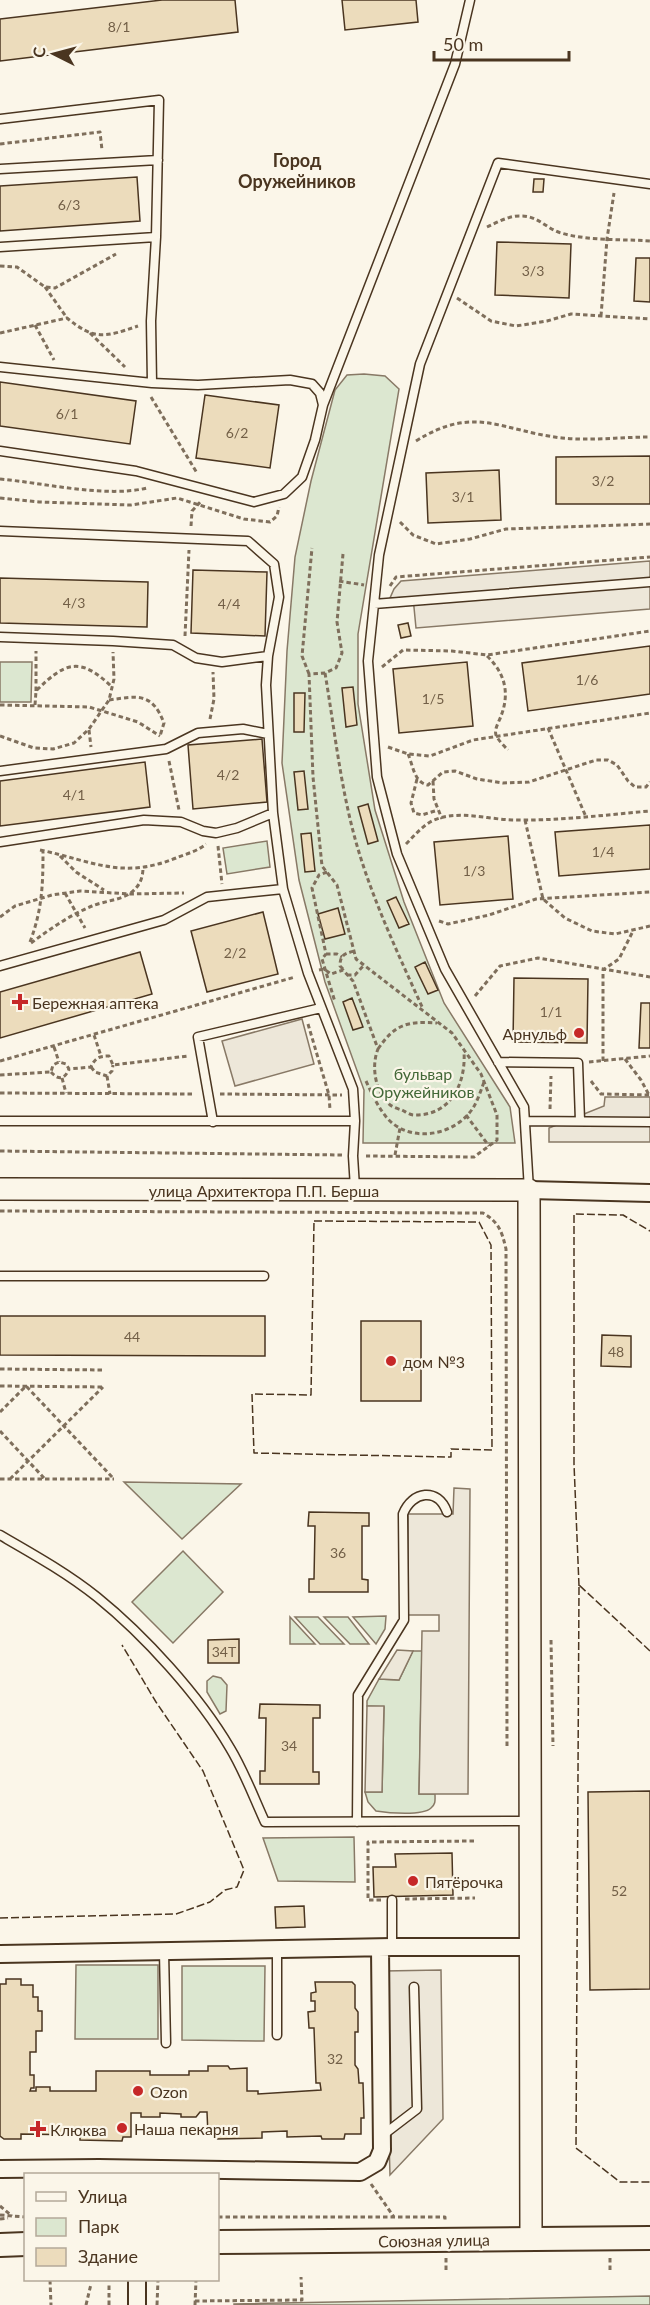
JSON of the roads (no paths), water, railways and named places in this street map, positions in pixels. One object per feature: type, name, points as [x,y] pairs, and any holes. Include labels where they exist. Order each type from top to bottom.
[{"type":"main road","name":"Союзная улица","points":[[219,2242],[650,2238]]},
{"type":"main road","points":[[0,2245],[24,2244]]},
{"type":"street","name":"улица Архитектора П.П. Берша","points":[[0,1189],[529,1190]]},
{"type":"street","points":[[531,2239],[529,1190],[650,1193]]},
{"type":"street","points":[[0,1954],[531,1947]]},
{"type":"street","points":[[0,2169],[99,2168],[360,2172],[377,2162],[382,2150],[386,1948]]},
{"type":"street","points":[[137,2281],[137,2305]]},
{"type":"lane","points":[[0,451],[136,471],[254,502],[284,494],[302,477],[315,440],[323,405],[454,64],[470,0]]},
{"type":"lane","points":[[0,119],[159,99],[156,237],[151,321],[152,383]]},
{"type":"lane","points":[[0,169],[158,160]]},
{"type":"lane","points":[[529,1190],[524,1107],[445,969],[397,854],[377,777],[368,661],[379,555],[420,364],[498,163],[650,184]]},
{"type":"lane","points":[[0,247],[156,237]]},
{"type":"lane","points":[[0,367],[152,383],[198,385],[290,380],[312,384],[320,393],[323,405]]},
{"type":"lane","points":[[0,531],[248,541],[274,564],[279,597],[268,656],[266,685],[273,813],[284,889],[308,973],[353,1089],[355,1121],[352,1156],[355,1191]]},
{"type":"lane","points":[[374,604],[650,582]]},
{"type":"lane","points":[[0,637],[173,645],[196,658],[222,662],[268,656]]},
{"type":"lane","points":[[0,771],[166,748],[205,732],[243,729],[268,734]]},
{"type":"lane","points":[[0,843],[144,820],[182,822],[217,836],[273,813]]},
{"type":"lane","points":[[0,966],[164,920],[207,897],[284,889]]},
{"type":"lane","points":[[213,1122],[198,1037],[321,1008]]},
{"type":"lane","points":[[498,1062],[578,1062],[579,1121]]},
{"type":"lane","points":[[525,1120],[650,1122]]},
{"type":"lane","points":[[0,1121],[355,1121]]},
{"type":"lane","points":[[0,1276],[264,1275]]},
{"type":"lane","points":[[357,1822],[358,1695],[404,1620],[403,1514],[407,1503],[415,1497],[424,1495],[436,1497],[444,1503],[447,1512]]},
{"type":"lane","points":[[0,1535],[53,1566],[97,1597],[137,1634],[186,1687],[230,1748],[266,1822],[531,1821]]},
{"type":"lane","points":[[386,1948],[392,1900]]},
{"type":"lane","points":[[277,1950],[277,2035]]},
{"type":"lane","points":[[164,1952],[166,2043]]},
{"type":"lane","points":[[382,2136],[417,2109],[414,1987]]},
{"type":"place","name":"Бережная аптека","points":[[20,1002]]},
{"type":"place","name":"Арнульф","points":[[579,1033]]},
{"type":"place","name":"дом №3","points":[[391,1361]]},
{"type":"place","name":"Пятёрочка","points":[[413,1881]]},
{"type":"place","name":"Ozon","points":[[138,2091]]},
{"type":"place","name":"Наша пекарня","points":[[122,2128]]},
{"type":"place","name":"Клюква","points":[[38,2129]]},
{"type":"district","name":"Город Оружейников","points":[[297,170]]},
{"type":"park label","name":"бульвар Оружейников","points":[[423,1082]]}]
